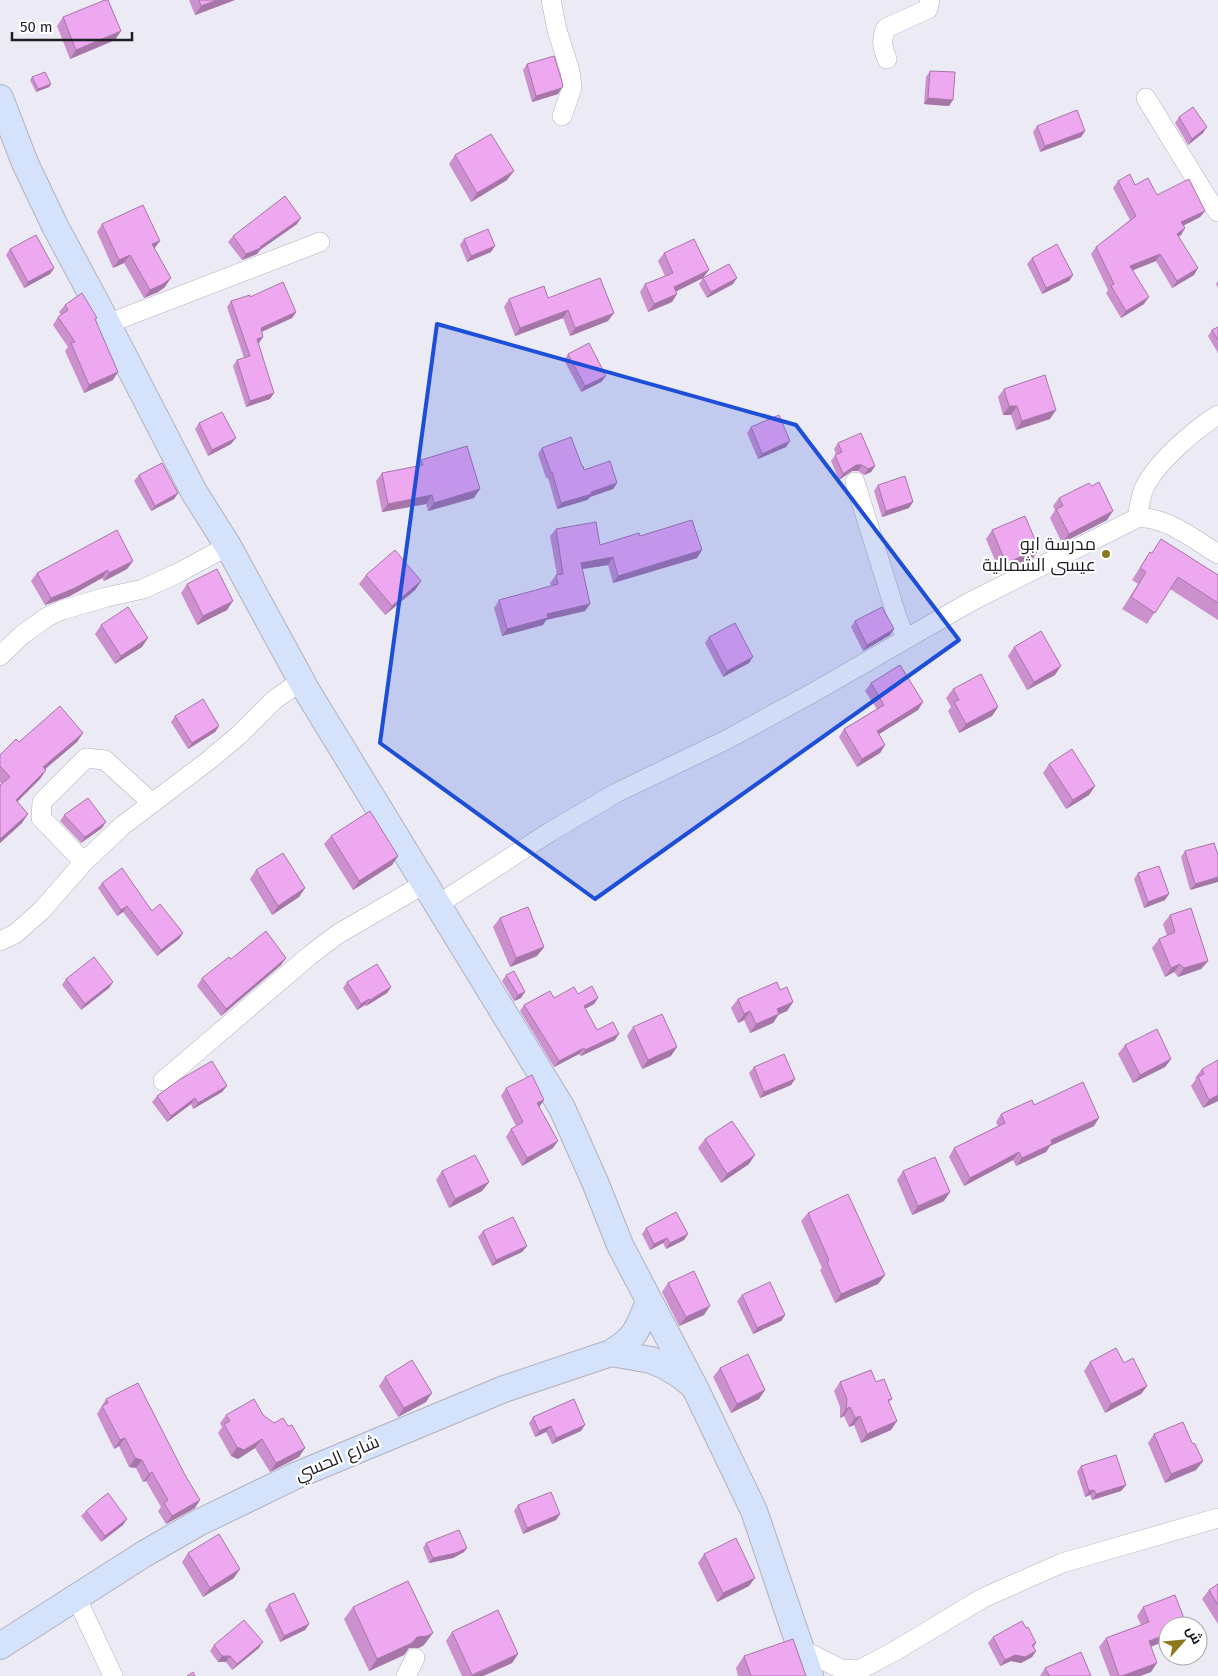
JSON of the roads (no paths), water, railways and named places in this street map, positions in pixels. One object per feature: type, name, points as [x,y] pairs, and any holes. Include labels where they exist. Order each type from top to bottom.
[{"type":"street","points":[[551,0],[556,30],[570,71],[572,88],[562,116]]},
{"type":"street","points":[[887,59],[882,48],[882,38],[886,28],[928,9],[930,0]]},
{"type":"street","points":[[0,98],[32,178],[55,226],[108,324],[194,492],[228,546],[301,681],[562,1108],[620,1244],[695,1388],[754,1511],[803,1650],[810,1676]]},
{"type":"street","points":[[1146,98],[1206,196],[1218,212]]},
{"type":"street","points":[[108,324],[320,242]]},
{"type":"street","points":[[1137,518],[1143,491],[1151,476],[1185,439],[1218,414]]},
{"type":"street","points":[[855,482],[897,617],[906,639]]},
{"type":"street","points":[[163,1081],[309,956],[338,934],[431,894],[550,832],[616,793],[726,740],[816,691],[970,602],[1137,518],[1147,517],[1163,522],[1218,554]]},
{"type":"street","points":[[0,656],[22,635],[47,617],[73,605],[143,589],[178,573],[228,546]]},
{"type":"street","points":[[0,940],[15,934],[42,910],[84,862],[122,826],[208,761],[239,735],[274,700],[301,681]]},
{"type":"street","points":[[84,862],[41,818],[42,802],[86,758],[105,760],[152,803]]},
{"type":"street","points":[[611,1353],[631,1340],[649,1302]]},
{"type":"street","name":"شارع الحسي","points":[[0,1646],[144,1554],[198,1523],[295,1476],[504,1389],[611,1353],[651,1360],[680,1374],[695,1388]]},
{"type":"street","points":[[803,1650],[841,1670],[859,1670],[895,1652],[984,1598],[1062,1563],[1218,1518]]},
{"type":"street","points":[[76,1597],[113,1676]]},
{"type":"street","points":[[406,1676],[415,1658]]},
{"type":"place","name":"مدرسة ابو عيسى الشمالية","points":[[1106,554]]}]
